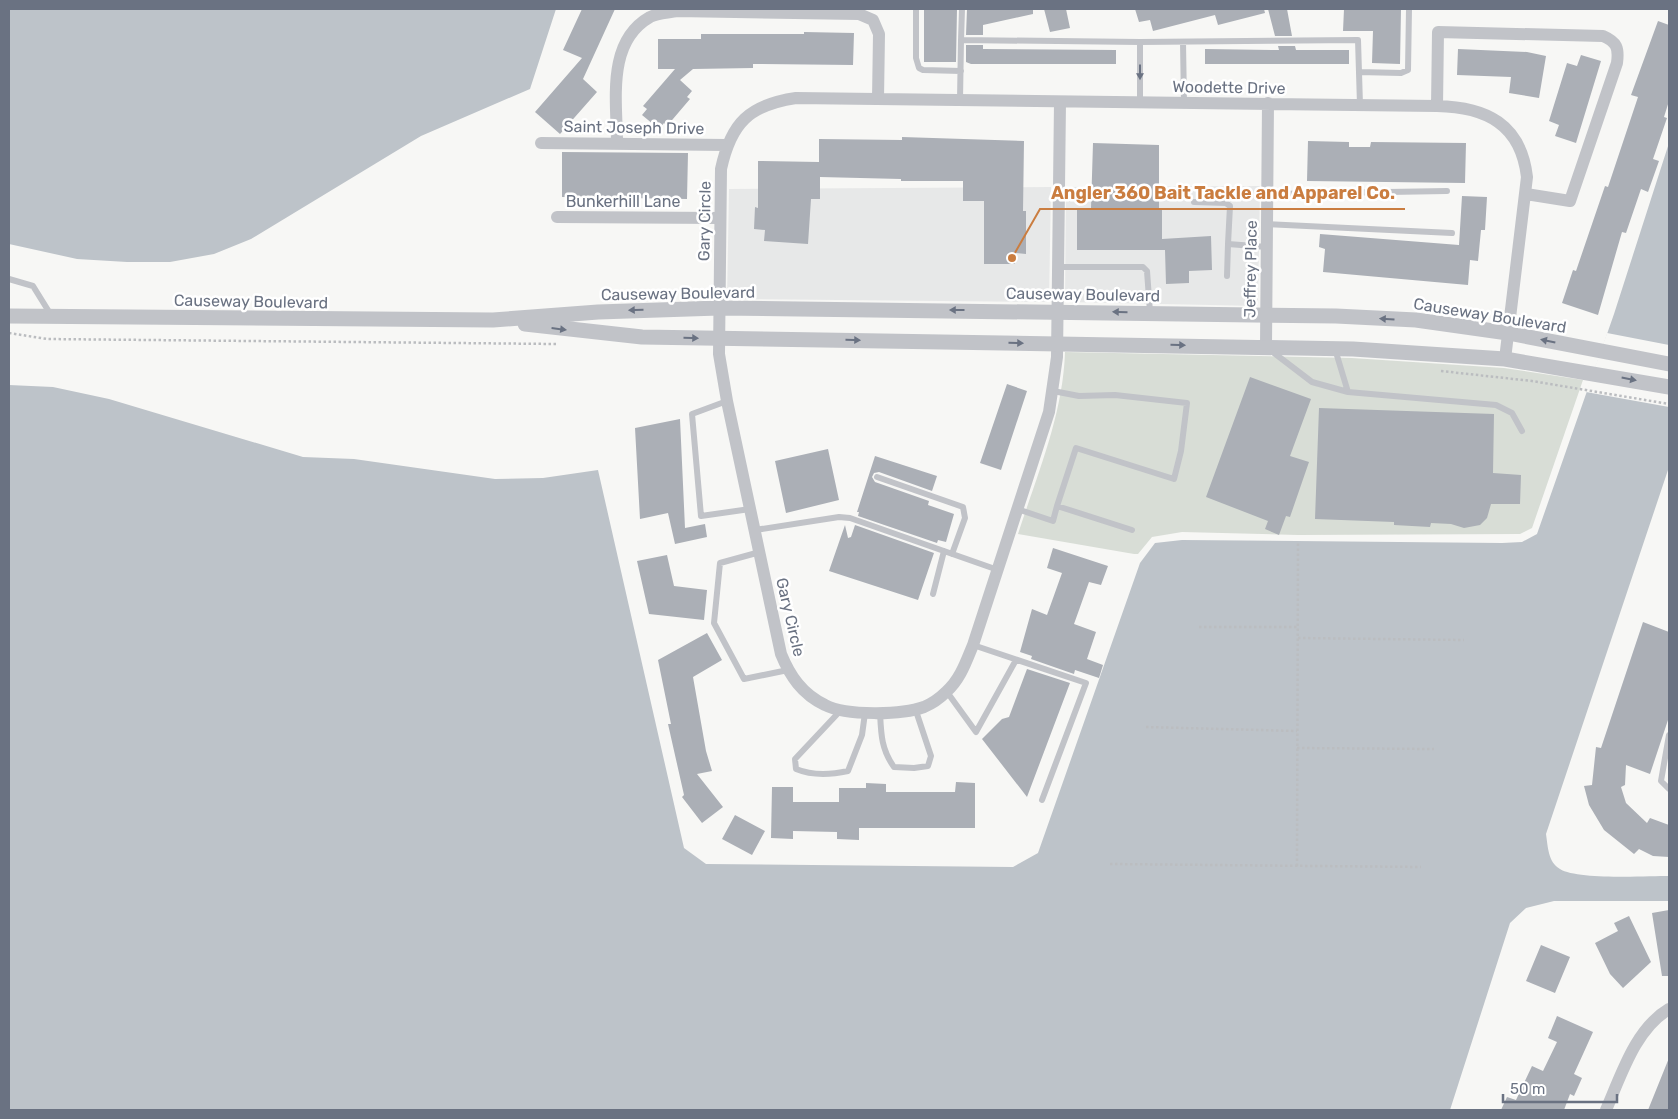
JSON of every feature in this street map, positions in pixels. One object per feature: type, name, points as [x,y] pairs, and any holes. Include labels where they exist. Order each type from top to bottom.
[{"type":"street","points":[[617,144],[617,71],[621,50],[632,30],[652,16],[677,11],[859,14],[873,20],[879,34],[878,99]]},
{"type":"street","points":[[1437,106],[1438,32],[1603,36],[1614,41],[1618,50],[1616,63],[1570,200],[1526,194]]},
{"type":"street","name":"Woodette Drive","points":[[726,145],[738,126],[754,110],[774,102],[796,98],[1437,106],[1463,107],[1485,113],[1502,124],[1517,141],[1525,160],[1526,194],[1505,359]]},
{"type":"street","name":"Gary Circle","points":[[726,145],[721,169],[719,354],[726,401],[781,654],[795,682],[808,694],[826,706],[866,712],[897,712],[924,707],[946,692],[957,680],[973,645],[1049,412],[1053,391],[1057,343],[1060,102]]},
{"type":"street","name":"Jeffrey Place","points":[[1266,346],[1268,103]]},
{"type":"street","name":"Saint Joseph Drive","points":[[541,143],[726,145]]},
{"type":"street","name":"Bunkerhill Lane","points":[[557,217],[720,218]]},
{"type":"street","name":"Causeway Boulevard","points":[[9,316],[493,320],[598,312],[719,308],[1266,314],[1416,320],[1508,333],[1669,364]]},
{"type":"street","name":"Causeway Boulevard","points":[[493,320],[625,336],[1335,348],[1505,359],[1669,387]]},
{"type":"street","points":[[1606,1110],[1631,1054],[1647,1028],[1668,1010]]},
{"type":"lane","points":[[916,9],[916,58],[919,68],[923,70],[961,71]]},
{"type":"lane","points":[[960,100],[962,9]]},
{"type":"lane","points":[[1359,72],[1401,73],[1408,70],[1409,9]]},
{"type":"lane","points":[[961,40],[1140,42],[1358,40],[1360,105]]},
{"type":"lane","points":[[1140,42],[1140,102]]},
{"type":"lane","points":[[1183,42],[1184,103]]},
{"type":"lane","points":[[1267,194],[1448,191]]},
{"type":"lane","points":[[1194,202],[1226,202],[1230,206],[1226,276]]},
{"type":"lane","points":[[1267,224],[1452,233]]},
{"type":"lane","points":[[1228,244],[1267,247]]},
{"type":"lane","points":[[1058,267],[1144,267],[1147,271],[1150,312]]},
{"type":"lane","points":[[9,279],[33,286],[52,316]]},
{"type":"lane","points":[[1266,346],[1283,362],[1312,382],[1348,392],[1496,404],[1512,413],[1522,431]]},
{"type":"lane","points":[[1335,348],[1348,392]]},
{"type":"lane","points":[[1018,509],[1052,521],[1076,448],[1174,479],[1181,451],[1187,404],[1115,395],[1079,396],[1053,391]]},
{"type":"lane","points":[[726,401],[692,414],[701,516],[750,509]]},
{"type":"lane","points":[[877,477],[963,507],[965,518],[952,554]]},
{"type":"lane","points":[[1058,506],[1132,530]]},
{"type":"lane","points":[[755,530],[840,517],[850,518],[998,570]]},
{"type":"lane","points":[[933,594],[944,551]]},
{"type":"lane","points":[[760,552],[720,563],[714,623],[744,679],[788,670]]},
{"type":"lane","points":[[973,645],[1086,683],[1042,800]]},
{"type":"lane","points":[[946,692],[976,732],[1016,660]]},
{"type":"lane","points":[[880,712],[882,748],[886,756],[894,767],[914,768],[928,766],[931,756],[915,708]]},
{"type":"lane","points":[[842,709],[795,759],[796,769],[807,774],[834,774],[848,771],[862,735],[866,712]]},
{"type":"lane","points":[[1669,735],[1661,781],[1669,789]]},
{"type":"path","points":[[1297,866],[1298,543]]},
{"type":"path","points":[[1199,627],[1298,627]]},
{"type":"path","points":[[1298,638],[1464,640]]},
{"type":"path","points":[[1146,727],[1298,731]]},
{"type":"path","points":[[1298,748],[1434,749]]},
{"type":"path","points":[[1110,864],[1420,867]]},
{"type":"shaded area","points":[[9,9],[556,9],[530,89],[421,136],[251,239],[214,254],[170,262],[127,262],[77,259],[9,244]]},
{"type":"shaded area","points":[[1669,143],[1669,467],[1546,834],[1551,858],[1560,869],[1581,875],[1596,876],[1669,876],[1669,901],[1554,901],[1526,908],[1510,923],[1450,1110],[9,1110],[9,385],[53,387],[109,399],[303,457],[354,459],[495,479],[543,478],[598,470],[684,848],[706,864],[1013,867],[1038,853],[1140,563],[1155,543],[1182,540],[1502,543],[1522,542],[1537,534],[1614,314]]},
{"type":"shaded area","points":[[1260,186],[1258,306],[1065,302],[1066,187]]},
{"type":"shaded area","points":[[1051,187],[1049,302],[727,299],[729,189]]},
{"type":"shaded area","points":[[1065,352],[1352,358],[1504,368],[1583,380],[1532,528],[1520,534],[1298,535],[1182,532],[1152,537],[1138,554],[1134,554],[1018,534],[1054,422],[1063,375]]},
{"type":"pier","points":[[1607,333],[1669,345],[1669,407],[1586,392]]},
{"type":"building","points":[[582,9],[615,9],[583,79],[597,92],[560,134],[535,112],[582,58],[563,50]]},
{"type":"building","points":[[924,9],[957,9],[956,62],[924,62]]},
{"type":"building","points":[[967,9],[1033,9],[1033,14],[983,25],[983,35],[966,35]]},
{"type":"building","points":[[1044,9],[1066,9],[1070,28],[1050,32]]},
{"type":"building","points":[[1135,9],[1264,9],[1265,13],[1218,25],[1215,15],[1153,31],[1150,20],[1139,22]]},
{"type":"building","points":[[1268,9],[1287,9],[1292,36],[1275,36]]},
{"type":"building","points":[[1344,9],[1401,9],[1400,64],[1372,63],[1373,31],[1343,31]]},
{"type":"building","points":[[1658,21],[1669,25],[1669,101],[1664,117],[1667,118],[1653,159],[1659,161],[1648,192],[1641,189],[1626,233],[1622,232],[1598,315],[1562,303],[1573,270],[1576,271],[1605,186],[1608,187],[1638,97],[1631,95]]},
{"type":"building","points":[[804,32],[854,33],[853,65],[753,64],[753,68],[693,69],[680,80],[692,91],[687,97],[690,99],[667,126],[664,123],[659,129],[642,115],[647,109],[643,106],[675,69],[658,69],[658,39],[701,39],[701,34],[804,34]]},
{"type":"building","points":[[966,45],[983,45],[983,49],[1116,50],[1116,64],[971,64],[966,62]]},
{"type":"building","points":[[1278,46],[1295,46],[1296,50],[1349,50],[1349,64],[1205,64],[1205,49],[1279,50]]},
{"type":"building","points":[[1458,49],[1527,52],[1546,56],[1539,98],[1509,93],[1511,77],[1457,75]]},
{"type":"building","points":[[1581,55],[1601,61],[1576,143],[1555,136],[1559,125],[1549,121],[1567,63],[1577,66]]},
{"type":"building","points":[[902,137],[1024,141],[1023,211],[1026,211],[1026,254],[1015,253],[1015,264],[984,264],[984,201],[963,201],[963,181],[901,181],[901,179],[820,177],[820,199],[811,199],[808,244],[764,241],[765,230],[754,229],[755,207],[758,208],[758,161],[819,162],[819,139],[902,140]]},
{"type":"building","points":[[1308,141],[1349,142],[1349,147],[1370,147],[1371,142],[1466,143],[1465,183],[1307,181]]},
{"type":"building","points":[[1093,143],[1159,145],[1159,209],[1162,209],[1162,239],[1211,236],[1212,270],[1189,271],[1189,283],[1166,284],[1165,250],[1077,250],[1077,208],[1091,208]]},
{"type":"building","points":[[562,152],[688,153],[687,199],[562,197]]},
{"type":"building","points":[[1462,196],[1487,197],[1485,230],[1481,230],[1478,261],[1470,260],[1468,285],[1323,272],[1325,249],[1319,247],[1320,234],[1459,245]]},
{"type":"building","points":[[1250,377],[1311,399],[1290,456],[1309,462],[1290,517],[1286,516],[1279,535],[1265,529],[1268,521],[1206,497]]},
{"type":"building","points":[[1007,384],[1027,391],[1001,470],[980,463]]},
{"type":"building","points":[[1319,408],[1494,414],[1493,473],[1521,475],[1520,504],[1491,504],[1487,518],[1480,525],[1464,528],[1451,524],[1431,523],[1430,527],[1394,525],[1394,522],[1315,519]]},
{"type":"building","points":[[680,419],[685,528],[705,524],[707,537],[675,544],[668,513],[640,519],[635,428]]},
{"type":"building","points":[[828,449],[839,500],[786,513],[775,461]]},
{"type":"building","points":[[875,456],[937,476],[932,491],[879,472],[874,473],[872,477],[875,482],[929,501],[928,505],[954,514],[946,542],[938,540],[937,543],[858,516],[859,512],[857,512]]},
{"type":"building","points":[[845,525],[848,538],[851,537],[855,525],[934,553],[918,600],[829,571]]},
{"type":"building","points":[[1053,548],[1108,566],[1101,585],[1089,582],[1074,624],[1096,632],[1087,659],[1103,665],[1099,678],[1075,670],[1074,674],[1031,659],[1032,656],[1020,652],[1032,609],[1047,615],[1062,573],[1047,568]]},
{"type":"building","points":[[667,555],[674,586],[707,590],[704,620],[649,614],[637,561]]},
{"type":"building","points":[[1643,622],[1669,632],[1669,717],[1650,774],[1626,765],[1625,785],[1621,787],[1626,803],[1647,823],[1650,818],[1669,825],[1669,857],[1653,856],[1639,849],[1634,854],[1604,830],[1589,805],[1584,786],[1592,785],[1596,747],[1601,748]]},
{"type":"building","points":[[707,633],[722,660],[693,677],[706,751],[712,771],[697,774],[723,807],[702,823],[682,797],[684,795],[668,724],[671,724],[658,660]]},
{"type":"building","points":[[1027,669],[1070,683],[1027,797],[982,739],[1002,719],[1009,717]]},
{"type":"building","points":[[956,782],[975,783],[975,828],[859,828],[859,840],[837,839],[837,832],[793,831],[793,839],[771,838],[772,787],[793,787],[793,802],[839,802],[839,788],[866,788],[866,783],[886,784],[886,792],[955,792]]},
{"type":"building","points":[[735,815],[765,831],[752,855],[722,839]]},
{"type":"building","points":[[1669,910],[1669,976],[1662,976],[1652,913]]},
{"type":"building","points":[[1629,916],[1651,962],[1623,988],[1610,974],[1595,943],[1618,931],[1614,923]]},
{"type":"building","points":[[1541,945],[1570,957],[1555,993],[1526,981]]},
{"type":"building","points":[[1557,1016],[1593,1032],[1574,1074],[1582,1078],[1574,1096],[1570,1094],[1564,1110],[1501,1110],[1507,1097],[1516,1100],[1532,1066],[1543,1071],[1557,1042],[1548,1038]]},
{"type":"building","points":[[1669,1058],[1669,1110],[1648,1110]]},
{"type":"place","name":"Angler 360 Bait Tackle and Apparel Co.","points":[[1012,258]]}]
